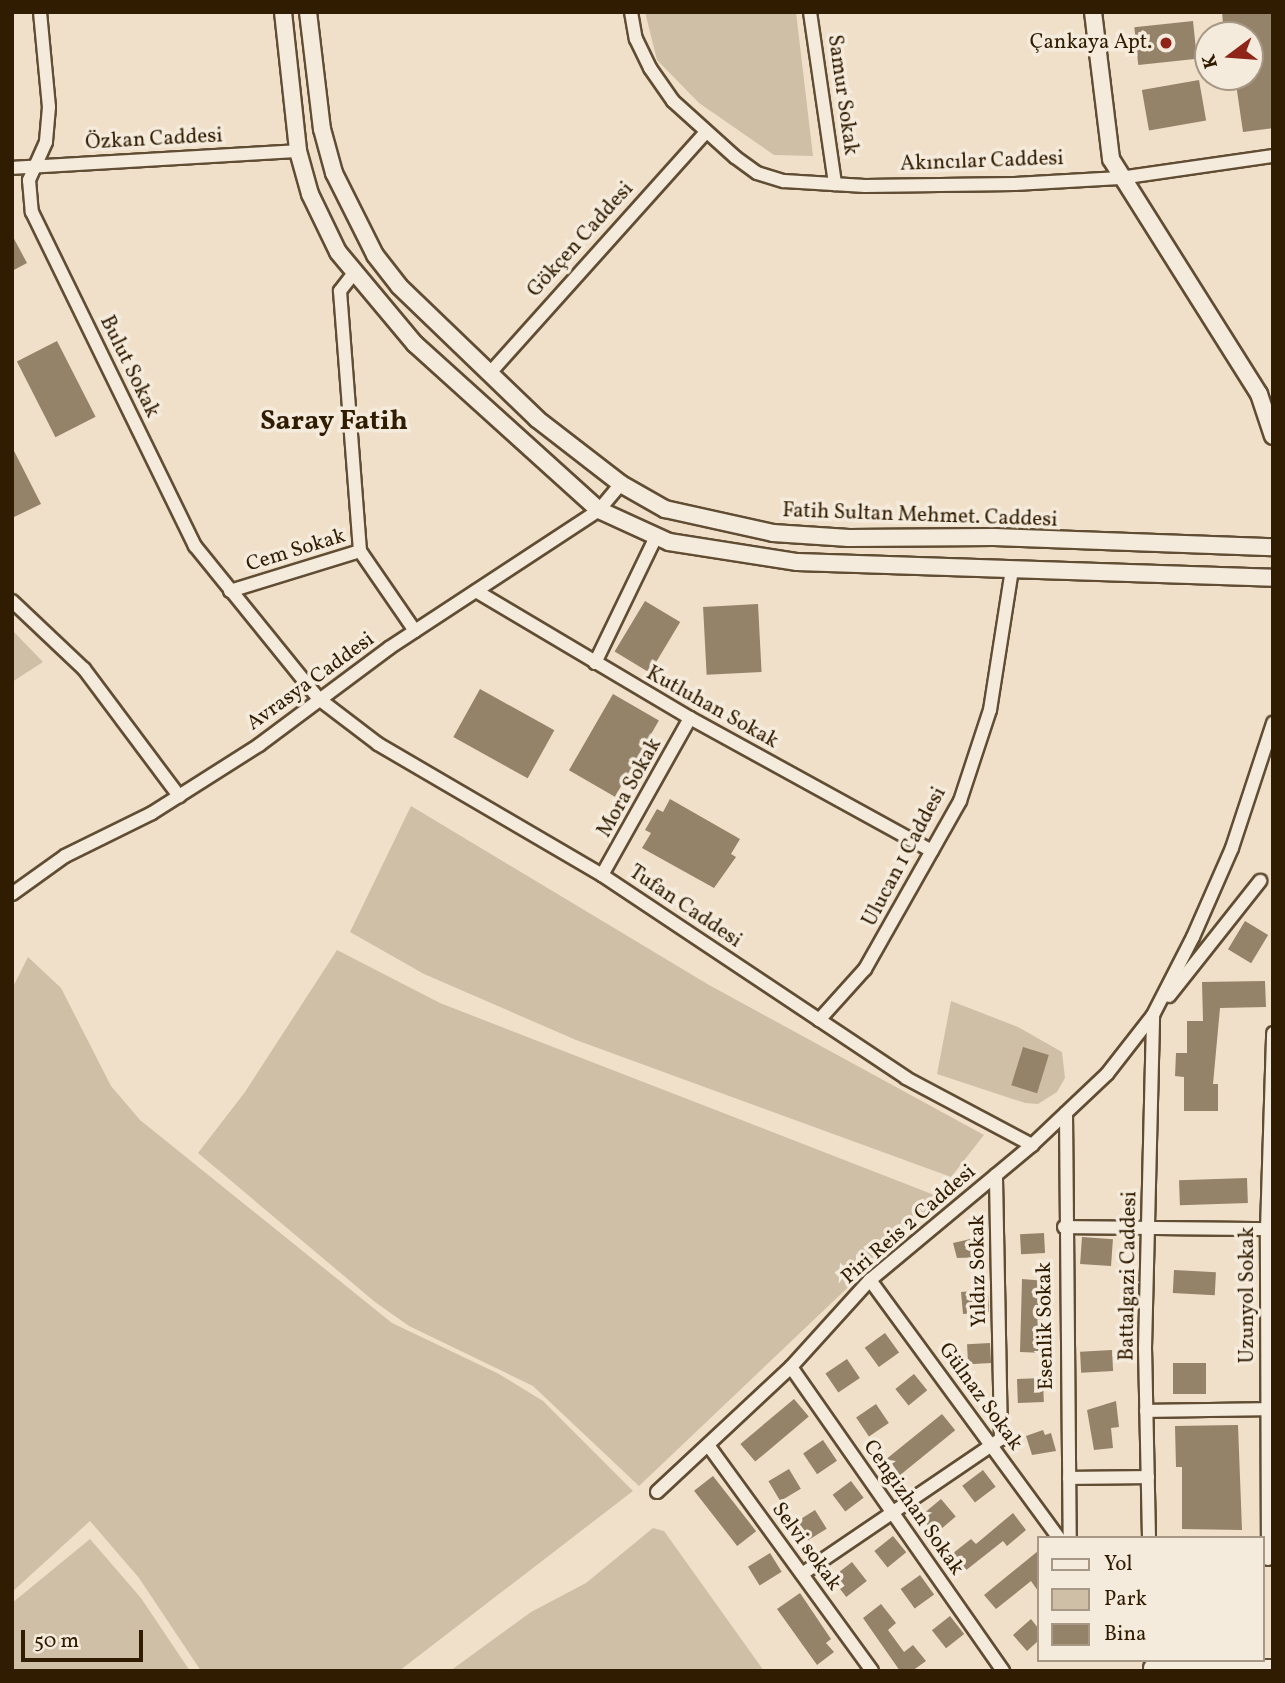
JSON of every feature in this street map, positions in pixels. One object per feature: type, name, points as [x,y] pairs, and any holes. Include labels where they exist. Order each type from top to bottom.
[{"type":"street","name":"Bulut Sokak","points":[[40,12],[49,107],[46,142],[28,188],[32,212],[195,546],[230,591],[256,617],[319,699]]},
{"type":"street","points":[[283,12],[298,151],[310,194],[354,273],[415,344],[599,510],[656,537],[711,552],[797,562],[1273,578]]},
{"type":"street","name":"Fatih Sultan Mehmet. Caddesi","points":[[308,12],[321,129],[349,207],[374,256],[399,286],[537,419],[621,484],[665,509],[695,519],[773,533],[1273,547]]},
{"type":"street","name":"Akıncılar Caddesi","points":[[631,12],[636,39],[650,68],[704,134],[757,173],[784,181],[942,186],[1120,178],[1273,156]]},
{"type":"street","name":"Samur Sokak","points":[[810,12],[835,184]]},
{"type":"street","points":[[1093,12],[1111,159],[1120,178],[1269,409],[1273,436]]},
{"type":"street","name":"Gökçen Caddesi","points":[[489,374],[704,134]]},
{"type":"street","name":"Özkan Caddesi","points":[[12,168],[298,151]]},
{"type":"street","points":[[354,273],[340,291],[360,551]]},
{"type":"street","name":"Avrasya Caddesi","points":[[12,894],[65,856],[179,796],[259,745],[415,631],[599,510],[621,484]]},
{"type":"street","points":[[595,663],[656,537]]},
{"type":"street","name":"Cem Sokak","points":[[230,591],[360,551],[415,631]]},
{"type":"street","name":"Ulucan 1 Caddesi","points":[[818,1020],[865,969],[960,801],[990,710],[1012,569]]},
{"type":"street","name":"Kutluhan Sokak","points":[[476,591],[690,718],[932,851]]},
{"type":"street","points":[[12,601],[92,678],[179,796]]},
{"type":"street","name":"Tufan Caddesi","points":[[319,699],[378,744],[603,875],[906,1078],[1032,1144]]},
{"type":"street","name":"Mora Sokak","points":[[603,875],[690,718]]},
{"type":"street","name":"Piri Reis 2 Caddesi","points":[[1153,1015],[1232,848],[1273,723]]},
{"type":"street","name":"Piri Reis 2 Caddesi","points":[[657,1492],[790,1367],[870,1280],[1032,1144],[1107,1074],[1260,881]]},
{"type":"street","name":"Battalgazi Caddesi","points":[[1149,1536],[1146,1411],[1153,1015]]},
{"type":"street","name":"Uzunyol Sokak","points":[[1268,1559],[1273,1032]]},
{"type":"street","name":"Esenlik Sokak","points":[[1066,1113],[1064,1227],[1070,1536]]},
{"type":"street","name":"Yıldız Sokak","points":[[992,1447],[1001,1439],[996,1175]]},
{"type":"street","points":[[1064,1227],[1149,1230],[1270,1229]]},
{"type":"street","name":"Gülnaz Sokak","points":[[870,1280],[1058,1536]]},
{"type":"street","name":"Cengizhan Sokak","points":[[790,1367],[1003,1671]]},
{"type":"street","points":[[1146,1411],[1269,1409]]},
{"type":"street","name":"Selvi sokak","points":[[708,1446],[872,1671]]},
{"type":"street","points":[[802,1574],[895,1515],[992,1447]]},
{"type":"street","points":[[1069,1479],[1148,1477]]},
{"type":"street","points":[[1150,1663],[1273,1668]]},
{"type":"green space","points":[[645,12],[796,12],[813,156],[774,155],[699,103],[657,60]]},
{"type":"green space","points":[[12,630],[43,662],[12,682]]},
{"type":"green space","points":[[411,806],[709,985],[984,1135],[951,1177],[576,1040],[424,974],[350,932]]},
{"type":"green space","points":[[337,950],[440,1003],[942,1198],[639,1486],[533,1386],[409,1326],[375,1302],[198,1153],[245,1092]]},
{"type":"green space","points":[[28,957],[61,988],[111,1086],[140,1120],[392,1323],[499,1374],[543,1401],[633,1491],[399,1671],[201,1671],[139,1578],[90,1521],[12,1592],[12,989]]},
{"type":"green space","points":[[951,1001],[1018,1027],[1062,1052],[1065,1078],[1057,1092],[1038,1104],[1025,1103],[937,1074]]},
{"type":"green space","points":[[653,1528],[664,1531],[764,1671],[450,1671],[531,1612],[586,1583]]},
{"type":"green space","points":[[90,1539],[141,1598],[190,1671],[12,1671],[12,1603]]},
{"type":"building","points":[[1222,12],[1273,12],[1273,128],[1243,132],[1237,91],[1264,91],[1264,21],[1223,21]]},
{"type":"building","name":"Çankaya Apt.","points":[[1193,21],[1194,59],[1138,65],[1134,27]]},
{"type":"building","points":[[1194,81],[1194,91],[1201,91],[1206,120],[1149,130],[1142,90]]},
{"type":"building","points":[[12,235],[27,263],[12,271]]},
{"type":"building","points":[[57,341],[96,417],[55,437],[17,361]]},
{"type":"building","points":[[12,447],[41,504],[12,518]]},
{"type":"building","points":[[645,601],[680,622],[650,673],[615,652]]},
{"type":"building","points":[[758,604],[762,672],[707,675],[703,607]]},
{"type":"building","points":[[480,689],[554,730],[528,778],[453,737]]},
{"type":"building","points":[[613,694],[659,720],[615,797],[569,770]]},
{"type":"building","points":[[670,799],[740,839],[731,854],[736,857],[714,888],[642,848],[651,833],[645,830],[657,809],[663,812]]},
{"type":"building","points":[[1245,921],[1268,935],[1251,963],[1228,949]]},
{"type":"building","points":[[1265,981],[1266,1007],[1220,1008],[1213,1084],[1218,1084],[1218,1111],[1184,1111],[1184,1077],[1175,1076],[1176,1053],[1187,1053],[1187,1021],[1203,1021],[1202,982]]},
{"type":"building","points":[[1023,1047],[1049,1055],[1037,1093],[1011,1085]]},
{"type":"building","points":[[1247,1178],[1248,1203],[1180,1205],[1179,1180]]},
{"type":"building","points":[[1044,1233],[1045,1253],[1021,1254],[1020,1234]]},
{"type":"building","points":[[979,1237],[983,1257],[957,1258],[953,1243]]},
{"type":"building","points":[[1082,1237],[1113,1239],[1111,1266],[1080,1264]]},
{"type":"building","points":[[1174,1270],[1216,1272],[1215,1295],[1173,1293]]},
{"type":"building","points":[[1022,1279],[1046,1281],[1042,1327],[1045,1327],[1045,1353],[1020,1352]]},
{"type":"building","points":[[974,1291],[975,1295],[988,1294],[989,1312],[963,1314],[961,1292]]},
{"type":"building","points":[[885,1333],[899,1352],[879,1367],[865,1348]]},
{"type":"building","points":[[990,1343],[991,1363],[968,1364],[967,1344]]},
{"type":"building","points":[[1112,1350],[1113,1371],[1081,1373],[1080,1352]]},
{"type":"building","points":[[847,1359],[860,1378],[838,1393],[825,1374]]},
{"type":"building","points":[[1173,1363],[1206,1363],[1206,1394],[1173,1394]]},
{"type":"building","points":[[914,1374],[927,1390],[909,1405],[895,1389]]},
{"type":"building","points":[[1043,1378],[1044,1402],[1018,1403],[1017,1379]]},
{"type":"building","points":[[794,1399],[809,1417],[755,1462],[740,1444]]},
{"type":"building","points":[[1116,1401],[1119,1427],[1111,1428],[1113,1448],[1094,1450],[1087,1410]]},
{"type":"building","points":[[876,1404],[889,1423],[869,1436],[856,1417]]},
{"type":"building","points":[[942,1414],[955,1430],[898,1477],[884,1461]]},
{"type":"building","points":[[1238,1425],[1242,1530],[1182,1529],[1182,1467],[1176,1467],[1175,1426]]},
{"type":"building","points":[[1043,1430],[1045,1435],[1051,1433],[1056,1451],[1032,1455],[1026,1436]]},
{"type":"building","points":[[823,1440],[837,1461],[817,1474],[803,1453]]},
{"type":"building","points":[[789,1469],[801,1489],[780,1501],[768,1481]]},
{"type":"building","points":[[983,1470],[996,1487],[975,1502],[962,1486]]},
{"type":"building","points":[[713,1476],[756,1531],[737,1546],[694,1491]]},
{"type":"building","points":[[851,1481],[864,1498],[845,1512],[833,1495]]},
{"type":"building","points":[[941,1499],[956,1517],[935,1534],[920,1516]]},
{"type":"building","points":[[815,1510],[827,1529],[808,1540],[796,1522]]},
{"type":"building","points":[[1013,1513],[1026,1530],[1007,1546],[1003,1541],[965,1571],[952,1554],[971,1539],[976,1544]]},
{"type":"building","points":[[893,1536],[906,1552],[888,1567],[874,1551]]},
{"type":"building","points":[[770,1553],[782,1572],[760,1585],[748,1567]]},
{"type":"building","points":[[1036,1553],[1036,1588],[1031,1581],[996,1609],[984,1595]]},
{"type":"building","points":[[852,1562],[867,1581],[846,1597],[832,1578]]},
{"type":"building","points":[[920,1575],[934,1594],[915,1609],[901,1589]]},
{"type":"building","points":[[800,1593],[831,1639],[826,1643],[834,1652],[817,1665],[777,1609]]},
{"type":"building","points":[[881,1604],[896,1623],[888,1630],[904,1652],[913,1645],[926,1661],[912,1671],[900,1671],[863,1618]]},
{"type":"building","points":[[950,1616],[964,1634],[946,1648],[932,1630]]},
{"type":"building","points":[[1031,1619],[1036,1625],[1036,1643],[1027,1651],[1013,1635]]},
{"type":"place","name":"Çankaya Apt.","points":[[1166,43]]},
{"type":"district","name":"Saray Fatih","points":[[334,422]]}]
